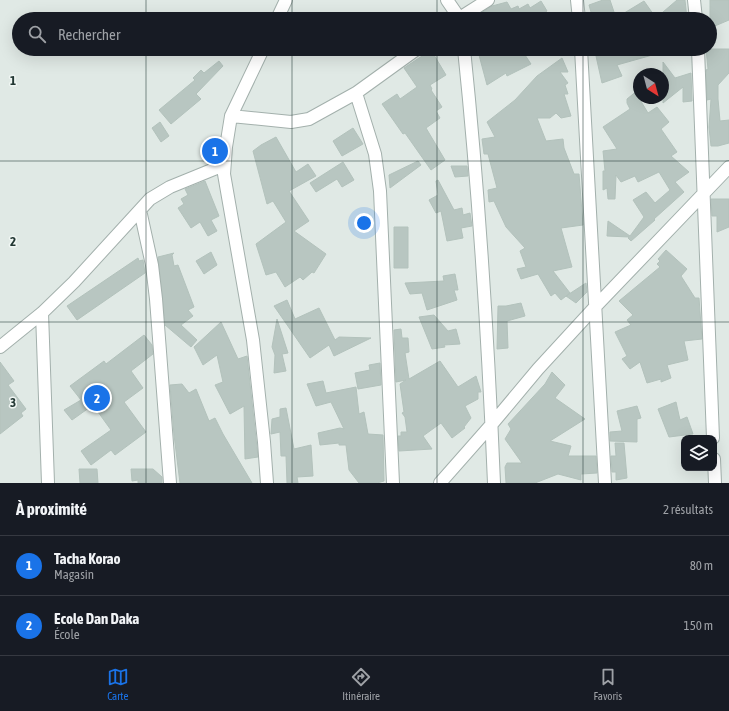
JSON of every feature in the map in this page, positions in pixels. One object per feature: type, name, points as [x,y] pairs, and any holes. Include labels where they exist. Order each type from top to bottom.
[{"type":"street","points":[[280,12],[286,0]]},
{"type":"street","points":[[447,0],[455,12]]},
{"type":"street","points":[[469,12],[488,0]]},
{"type":"street","points":[[578,0],[579,12]]},
{"type":"street","points":[[694,0],[695,12]]},
{"type":"street","points":[[260,56],[231,116],[224,165],[226,192],[253,340],[267,483]]},
{"type":"street","points":[[231,116],[291,122],[310,119],[356,93],[407,56]]},
{"type":"street","points":[[465,56],[478,199],[492,424],[494,483]]},
{"type":"street","points":[[582,56],[605,483]]},
{"type":"street","points":[[698,56],[713,435]]},
{"type":"street","points":[[356,93],[375,154],[380,191],[393,483]]},
{"type":"street","points":[[0,347],[42,313],[93,262],[150,199],[160,193],[224,165]]},
{"type":"street","points":[[440,483],[538,369],[729,167]]},
{"type":"street","points":[[140,210],[152,265],[156,299],[170,483]]},
{"type":"street","points":[[42,313],[48,483]]},
{"type":"street","points":[[714,471],[715,483]]},
{"type":"building","points":[[603,0],[610,0],[614,12],[591,12],[589,5]]},
{"type":"building","points":[[677,0],[685,0],[686,12],[663,12]]},
{"type":"building","points":[[710,0],[729,0],[729,20],[717,25],[717,12],[710,12]]},
{"type":"building","points":[[541,1],[547,11],[483,12],[492,6],[507,2],[511,9],[518,6],[519,9],[528,4],[530,8]]},
{"type":"building","points":[[644,1],[652,12],[626,12]]},
{"type":"building","points":[[717,49],[729,49],[729,73],[718,85],[718,99],[720,121],[729,120],[729,143],[718,146],[711,146],[709,127],[711,99],[707,100],[706,70],[708,69],[707,56],[717,56]]},
{"type":"building","points":[[422,56],[435,56],[446,75],[430,85],[431,90],[442,107],[436,111],[440,118],[426,128],[445,160],[431,170],[382,104],[397,94],[400,99],[417,87],[404,68]]},
{"type":"building","points":[[479,56],[526,56],[531,64],[507,76],[506,73],[487,85]]},
{"type":"building","points":[[596,56],[649,56],[617,65],[622,76],[602,83]]},
{"type":"building","points":[[562,58],[568,72],[560,72],[568,83],[565,85],[568,94],[564,94],[571,116],[561,118],[556,113],[550,118],[537,118],[546,141],[563,139],[564,148],[574,174],[579,174],[583,225],[561,228],[572,267],[553,271],[570,293],[561,300],[555,293],[551,296],[538,274],[521,279],[517,269],[526,267],[520,251],[525,248],[506,227],[494,201],[489,202],[488,190],[497,188],[488,154],[484,154],[482,139],[495,137],[487,122],[515,100],[537,76]]},
{"type":"building","points":[[219,61],[223,66],[196,94],[201,99],[171,124],[159,110],[195,80],[193,78],[201,70],[204,73]]},
{"type":"building","points":[[663,62],[668,68],[663,68]]},
{"type":"building","points":[[669,70],[675,78],[691,73],[692,101],[683,102],[683,87],[669,98]]},
{"type":"building","points":[[633,94],[633,104],[643,104],[648,113],[657,107],[669,122],[661,129],[677,152],[671,156],[689,172],[675,182],[684,192],[631,241],[628,238],[629,237],[607,236],[608,221],[630,236],[644,217],[633,200],[646,192],[655,203],[670,190],[659,172],[638,182],[635,176],[621,182],[616,175],[615,199],[608,199],[607,188],[603,190],[603,171],[605,171],[603,151],[617,149],[603,127],[630,109],[627,99]]},
{"type":"building","points":[[160,122],[169,136],[161,142],[152,128]]},
{"type":"building","points":[[353,128],[363,144],[342,156],[333,141]]},
{"type":"building","points":[[276,137],[296,172],[308,164],[316,176],[289,191],[309,221],[294,231],[326,254],[314,273],[312,272],[303,280],[300,277],[285,287],[276,272],[266,275],[256,244],[286,222],[273,201],[267,204],[253,151]]},
{"type":"building","points":[[418,161],[421,165],[390,188],[389,175]]},
{"type":"building","points":[[343,162],[354,180],[342,187],[337,179],[316,192],[310,183]]},
{"type":"building","points":[[451,166],[467,166],[468,176],[455,177]]},
{"type":"building","points":[[438,180],[454,210],[462,208],[463,215],[470,213],[472,226],[461,228],[463,238],[447,241],[441,211],[436,213],[429,200],[438,195],[436,181]]},
{"type":"building","points":[[205,181],[219,216],[211,220],[217,231],[208,236],[200,222],[191,228],[178,208],[184,204],[181,199],[188,195],[185,189]]},
{"type":"building","points":[[711,199],[729,199],[729,227],[717,232],[717,216],[712,216]]},
{"type":"building","points":[[394,227],[408,227],[408,268],[394,268]]},
{"type":"building","points":[[666,250],[687,269],[681,276],[695,298],[699,298],[702,339],[684,341],[688,360],[667,365],[671,378],[661,382],[661,379],[647,383],[640,362],[630,369],[622,359],[627,356],[615,332],[631,325],[627,320],[633,315],[619,301],[660,267],[657,264],[660,261],[658,259]]},
{"type":"building","points":[[211,252],[217,265],[204,274],[196,261]]},
{"type":"building","points":[[174,253],[172,255],[174,266],[178,265],[194,307],[188,310],[193,316],[181,325],[197,340],[191,347],[165,325],[158,257]]},
{"type":"building","points":[[138,258],[139,261],[143,260],[145,273],[77,320],[67,306]]},
{"type":"building","points":[[455,274],[458,290],[454,290],[457,300],[427,310],[422,293],[410,294],[405,283],[444,281],[443,276]]},
{"type":"building","points":[[586,283],[587,292],[576,303],[566,296]]},
{"type":"building","points":[[287,300],[295,319],[319,308],[335,340],[339,337],[371,338],[334,356],[329,345],[310,358],[274,306]]},
{"type":"building","points":[[521,303],[525,316],[507,321],[508,348],[497,349],[498,306]]},
{"type":"building","points":[[434,315],[448,331],[456,329],[460,344],[444,345],[445,347],[432,349],[419,317]]},
{"type":"building","points":[[277,319],[288,353],[282,354],[286,371],[274,373],[275,355],[272,347]]},
{"type":"building","points":[[221,322],[238,359],[247,356],[258,457],[245,459],[244,406],[230,414],[215,385],[223,382],[217,355],[203,365],[194,347]]},
{"type":"building","points":[[401,329],[402,338],[408,338],[409,352],[405,353],[409,379],[440,361],[458,387],[476,376],[481,392],[478,392],[478,399],[465,406],[471,418],[464,427],[465,428],[452,438],[441,423],[423,436],[432,449],[399,451],[398,436],[401,436],[401,432],[407,432],[405,417],[402,413],[404,412],[400,384],[406,380],[396,382],[394,330]]},
{"type":"building","points":[[144,335],[152,345],[153,354],[131,371],[143,388],[124,402],[146,432],[115,455],[111,450],[91,465],[81,451],[111,430],[93,405],[72,420],[64,410],[81,400],[70,386],[104,361],[106,364]]},
{"type":"building","points":[[0,362],[14,381],[8,385],[26,409],[21,413],[23,416],[0,434]]},
{"type":"building","points":[[380,363],[381,385],[358,389],[355,373],[370,370],[369,365]]},
{"type":"building","points":[[552,372],[565,385],[555,398],[585,419],[550,441],[571,446],[568,456],[596,456],[597,473],[581,474],[581,480],[558,474],[535,483],[506,483],[505,467],[507,463],[522,463],[505,439],[511,429],[508,424],[545,384]]},
{"type":"building","points":[[323,381],[326,393],[356,387],[359,414],[364,412],[368,434],[383,435],[384,481],[377,483],[359,483],[349,470],[346,445],[339,445],[339,443],[320,445],[318,433],[340,428],[344,429],[331,402],[316,406],[307,384]]},
{"type":"building","points":[[182,384],[189,393],[196,389],[209,421],[215,418],[252,483],[180,483],[170,385]]},
{"type":"building","points":[[676,402],[680,420],[687,417],[693,434],[669,437],[658,409]]},
{"type":"building","points":[[637,406],[641,418],[637,419],[637,442],[610,441],[610,432],[622,431],[617,411]]},
{"type":"building","points":[[286,408],[294,449],[311,445],[313,476],[297,477],[298,483],[287,483],[286,456],[281,456],[280,432],[271,434],[272,419],[280,417],[280,409]]},
{"type":"building","points":[[615,443],[624,443],[627,478],[616,480],[616,472],[612,472],[611,456],[616,456]]},
{"type":"building","points":[[79,469],[97,469],[98,483],[80,483]]},
{"type":"building","points":[[131,469],[153,469],[162,477],[162,483],[138,483],[138,480],[132,481]]},
{"type":"place","name":"Tacha Korao","points":[[215,151]]},
{"type":"place","name":"Ecole Dan Daka","points":[[97,398]]}]
